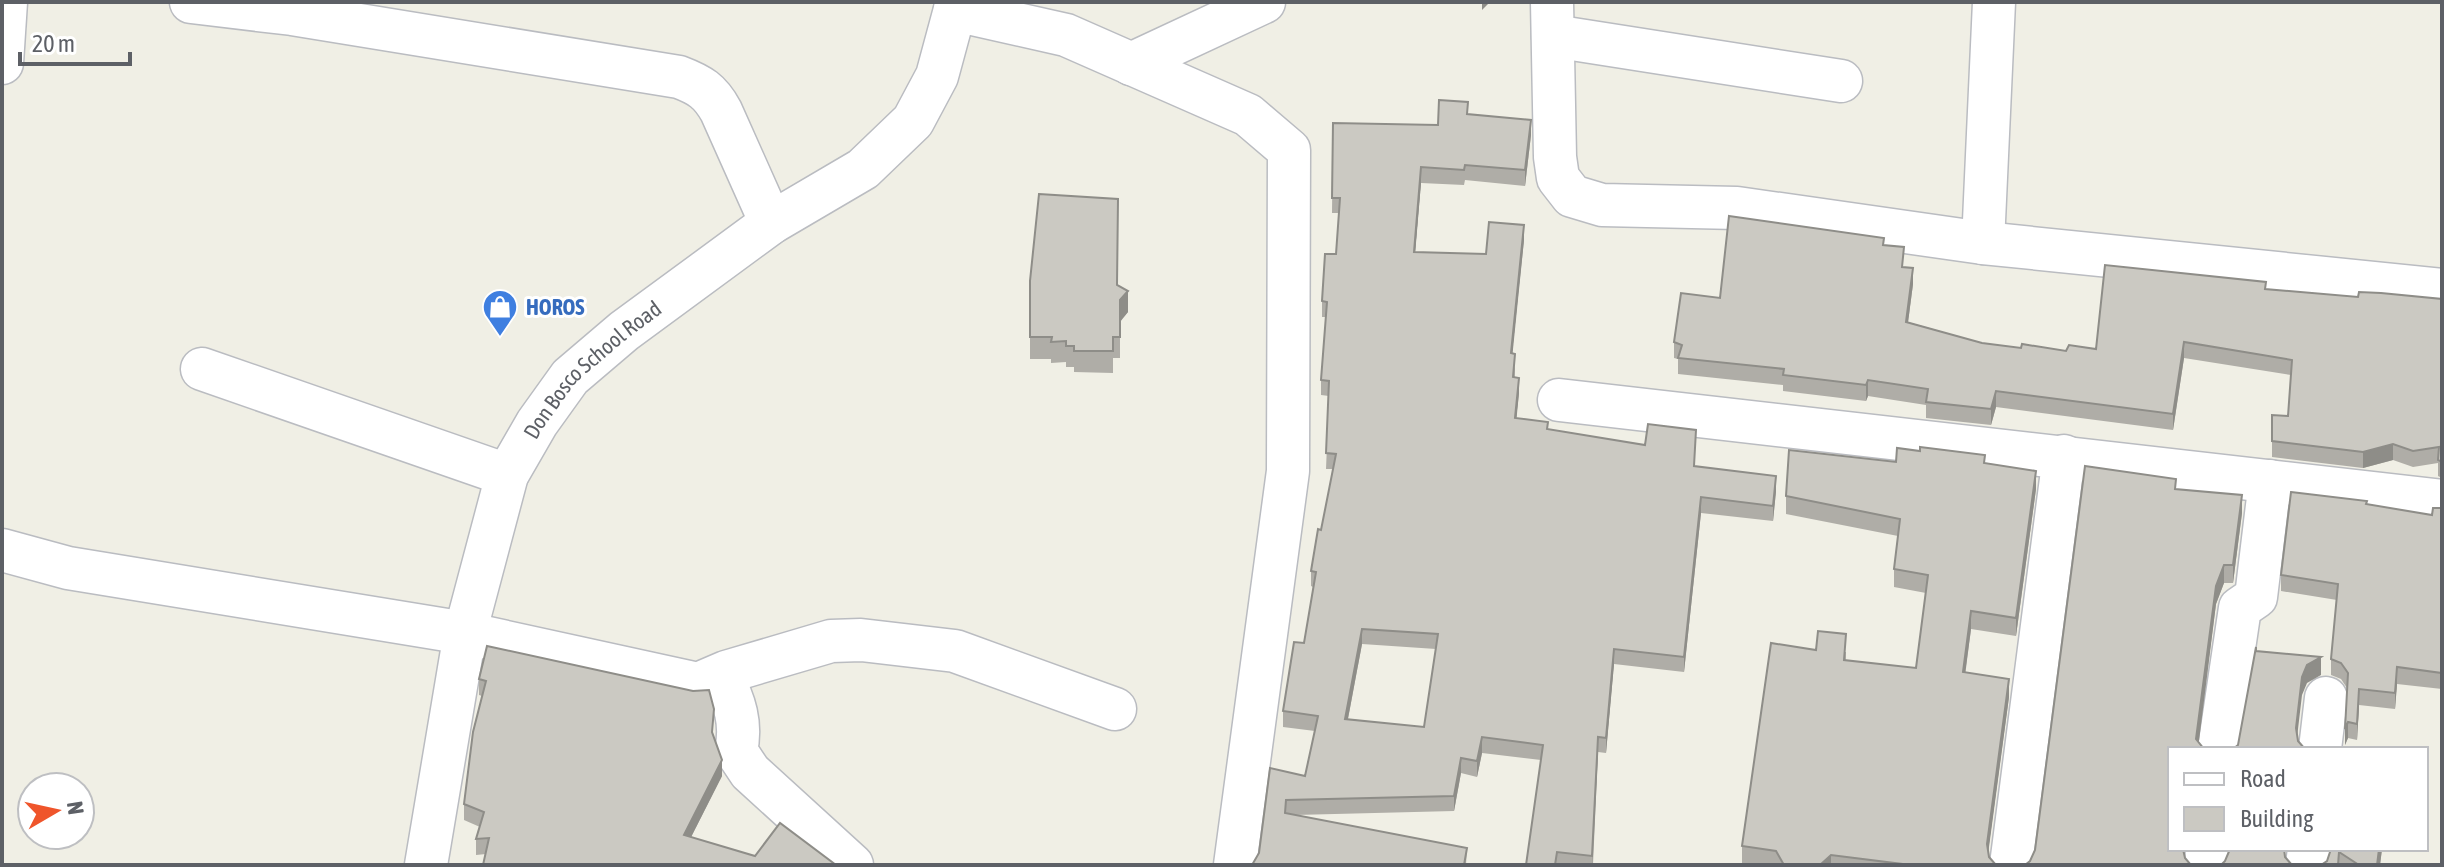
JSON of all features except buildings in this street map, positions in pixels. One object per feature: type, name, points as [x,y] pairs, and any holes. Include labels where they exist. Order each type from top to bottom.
[{"type":"street","points":[[2,63],[6,2]]},
{"type":"street","points":[[191,2],[292,14],[679,77],[712,94],[771,223]]},
{"type":"street","points":[[1131,64],[1264,2]]},
{"type":"street","points":[[1983,243],[1994,2]]},
{"type":"street","points":[[956,6],[1066,35],[1248,115],[1289,150],[1288,471],[1235,865]]},
{"type":"street","name":"Don Bosco School Road","points":[[426,865],[465,633],[507,475],[537,423],[570,377],[624,331],[771,223],[863,169],[913,121],[937,76],[956,6]]},
{"type":"street","points":[[1841,81],[1552,19],[1558,178],[1572,196],[1602,205],[1753,210],[1983,243],[2442,290]]},
{"type":"street","points":[[202,369],[507,475]]},
{"type":"street","points":[[1559,400],[2442,501]]},
{"type":"street","points":[[2011,865],[2064,456]]},
{"type":"street","points":[[2219,747],[2240,608],[2256,597],[2270,481]]},
{"type":"street","points":[[2,550],[68,568],[465,633],[698,684],[726,672],[831,641],[861,640],[955,651],[1115,709]]},
{"type":"street","points":[[721,676],[740,730],[736,751],[750,772],[852,865]]},
{"type":"street","points":[[2320,747],[2326,698]]},
{"type":"place","name":"HOROS","points":[[500,338]]}]
